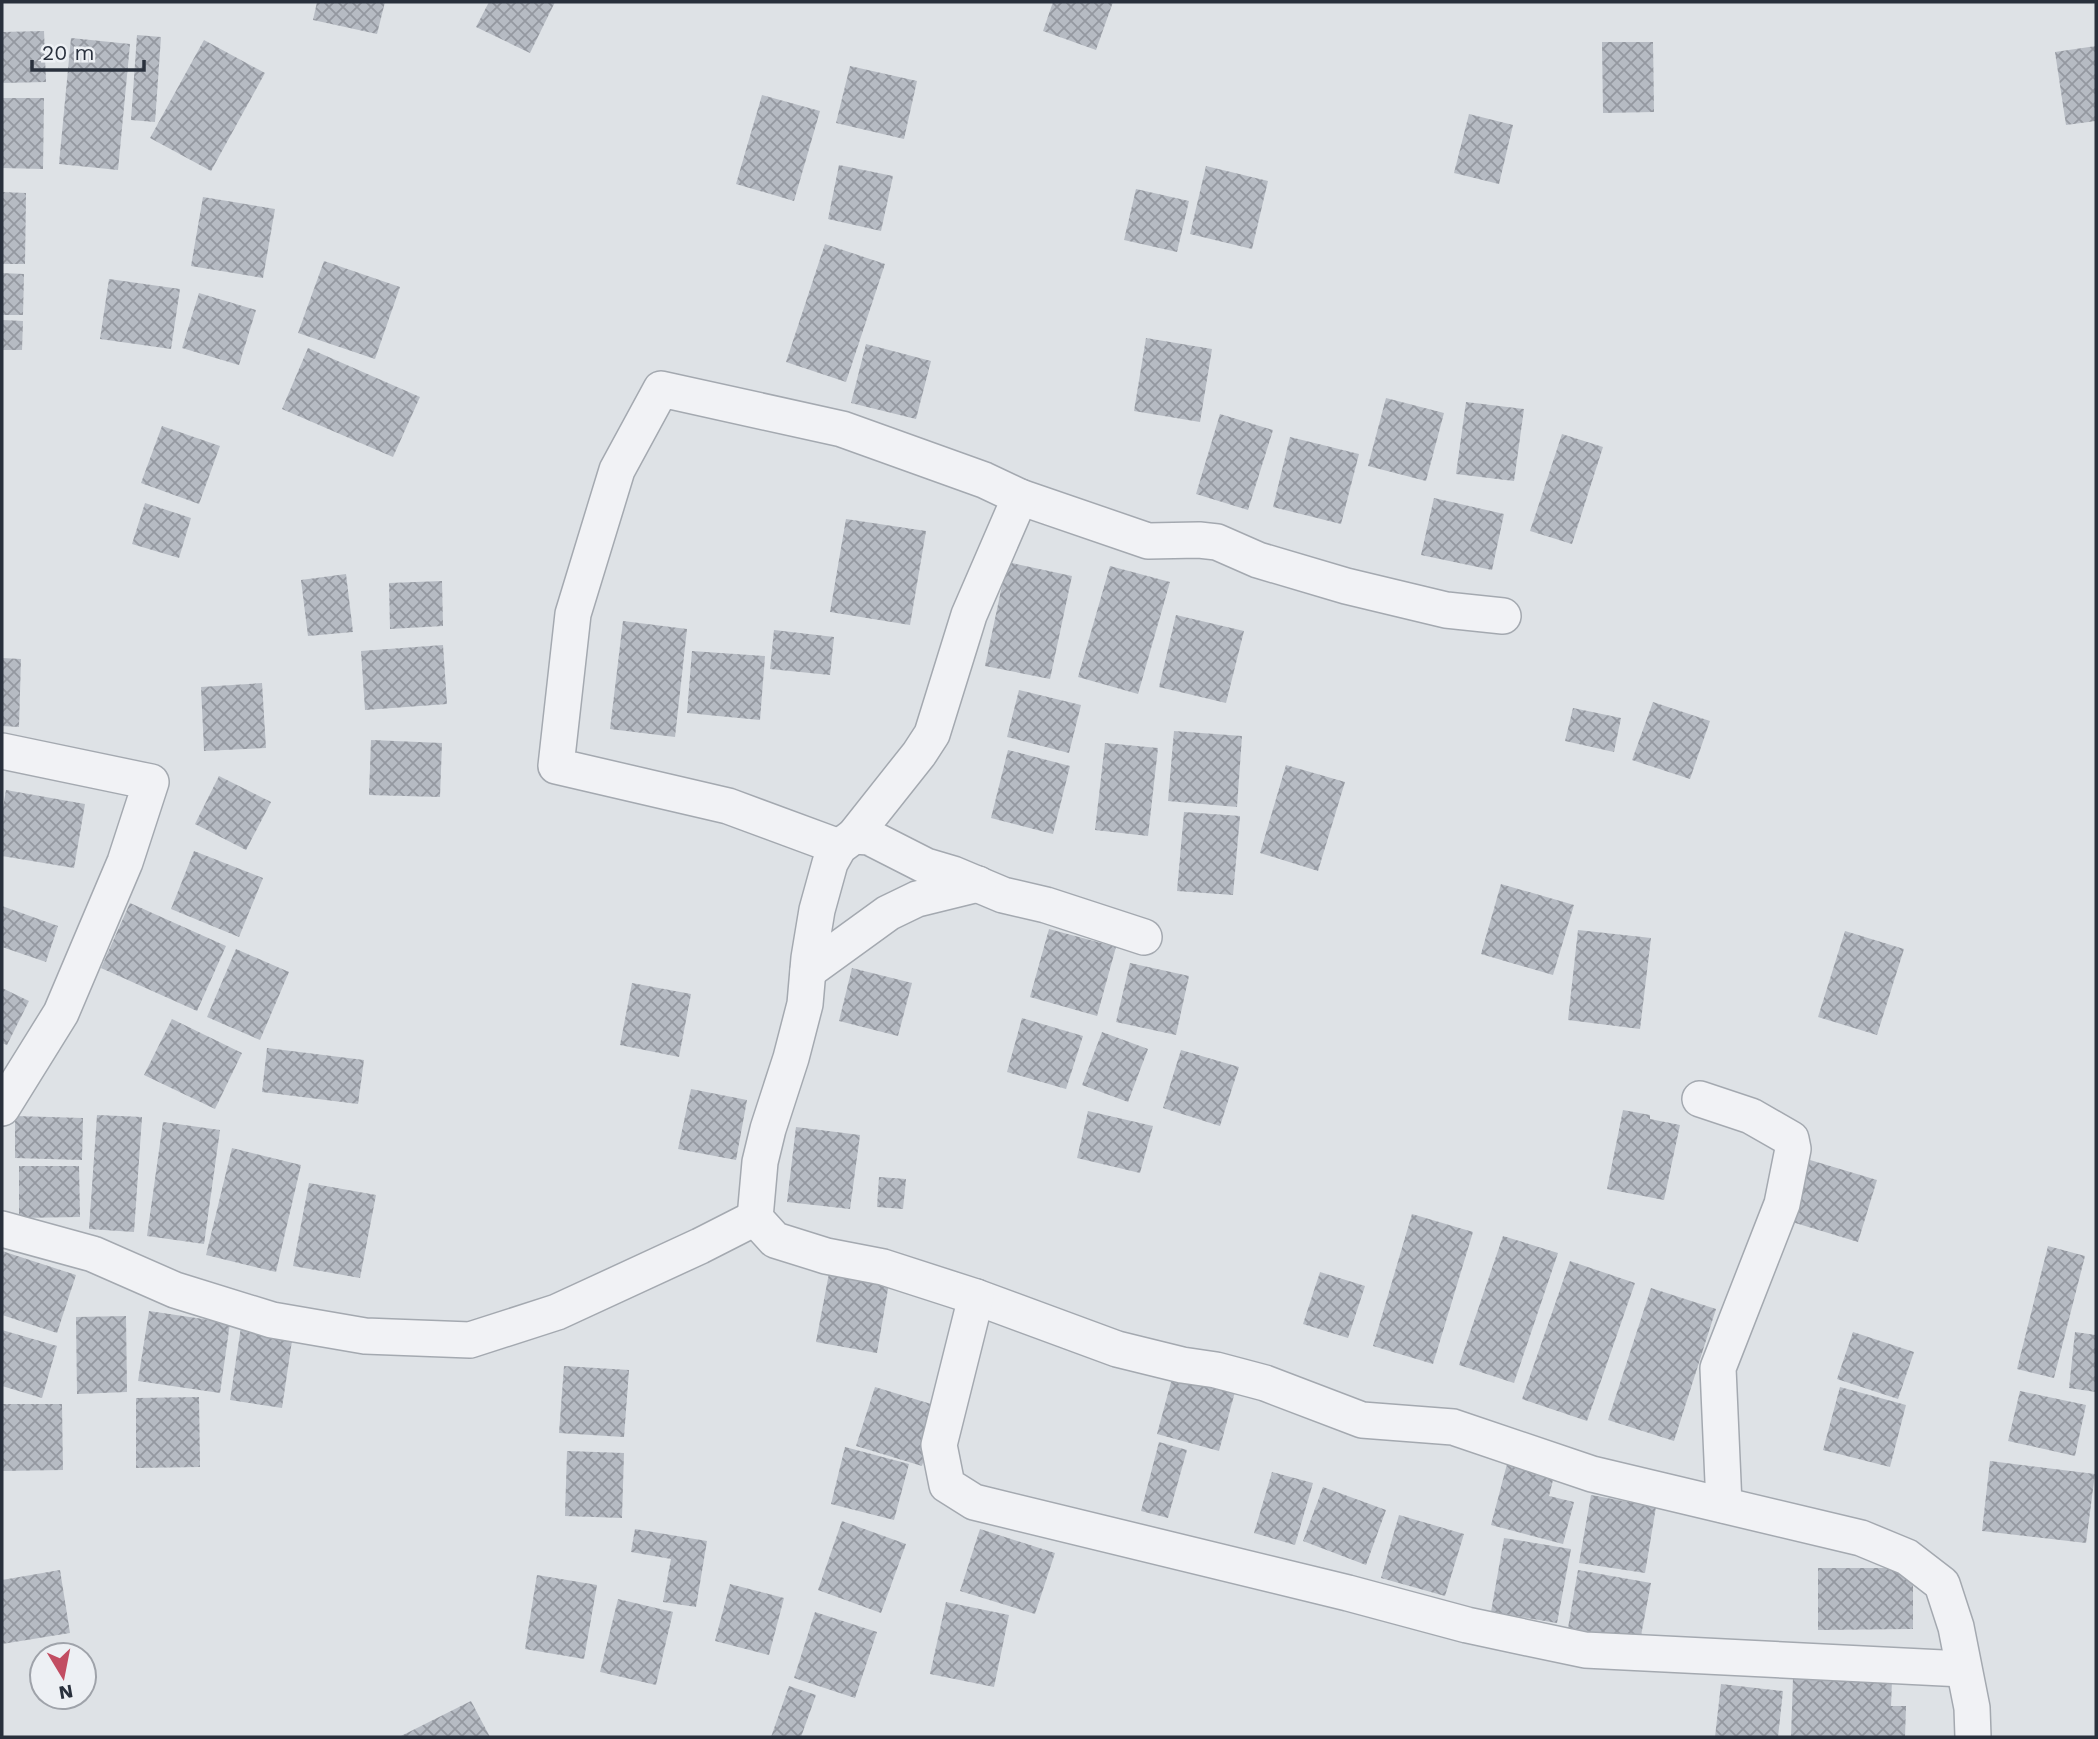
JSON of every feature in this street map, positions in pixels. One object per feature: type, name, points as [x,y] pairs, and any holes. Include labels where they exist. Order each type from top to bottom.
[{"type":"street","points":[[1144,937],[1046,905],[1003,895],[926,866],[869,837],[846,841],[728,806],[556,766],[573,614],[617,470],[662,389],[842,429],[984,480],[1020,497],[1148,541],[1217,542],[1258,559],[1346,586],[1446,610],[1503,616]]},
{"type":"street","points":[[1020,497],[969,615],[932,734],[919,754],[830,863],[817,909],[807,971],[805,1004],[760,1162],[755,1218],[775,1240],[826,1256],[883,1267],[976,1297],[1117,1349],[1265,1383],[1362,1420],[1453,1427],[1592,1474],[1861,1538],[1907,1557],[1942,1584],[1956,1628],[1972,1708],[1973,1737]]},
{"type":"street","points":[[2,751],[151,782],[125,862],[61,1013],[2,1108]]},
{"type":"street","points":[[807,971],[888,913],[917,899],[978,884]]},
{"type":"street","points":[[1700,1099],[1751,1116],[1791,1139],[1793,1149],[1783,1204],[1718,1368],[1724,1505]]},
{"type":"street","points":[[2,1228],[93,1254],[175,1290],[272,1320],[365,1336],[470,1340],[557,1312],[755,1218]]},
{"type":"street","points":[[976,1297],[939,1445],[947,1485],[974,1502],[1348,1593],[1467,1625],[1585,1650],[1963,1669]]},
{"type":"building","points":[[317,2],[385,2],[377,34],[313,20]]},
{"type":"building","points":[[489,2],[555,2],[530,53],[476,27]]},
{"type":"building","points":[[1053,2],[1113,2],[1096,50],[1043,31]]},
{"type":"building","points":[[44,31],[46,82],[2,83],[2,32]]},
{"type":"building","points":[[137,35],[161,37],[155,122],[131,120]]},
{"type":"building","points":[[71,38],[130,44],[118,170],[59,164]]},
{"type":"building","points":[[204,40],[265,73],[211,171],[150,138]]},
{"type":"building","points":[[1602,42],[1653,42],[1654,112],[1603,113]]},
{"type":"building","points":[[2096,46],[2096,121],[2066,125],[2055,52]]},
{"type":"building","points":[[850,66],[917,81],[904,139],[836,123]]},
{"type":"building","points":[[762,95],[820,111],[794,201],[736,184]]},
{"type":"building","points":[[2,98],[44,98],[43,169],[2,168]]},
{"type":"building","points":[[1469,114],[1513,125],[1499,184],[1454,173]]},
{"type":"building","points":[[839,165],[893,176],[881,231],[828,219]]},
{"type":"building","points":[[1206,166],[1268,181],[1252,249],[1190,234]]},
{"type":"building","points":[[1136,189],[1189,201],[1177,252],[1124,240]]},
{"type":"building","points":[[2,192],[26,193],[25,264],[2,264]]},
{"type":"building","points":[[203,197],[275,209],[263,278],[191,266]]},
{"type":"building","points":[[825,244],[885,264],[846,382],[786,362]]},
{"type":"building","points":[[324,261],[400,287],[375,359],[298,333]]},
{"type":"building","points":[[2,273],[24,274],[23,315],[2,315]]},
{"type":"building","points":[[109,279],[180,289],[171,349],[100,339]]},
{"type":"building","points":[[199,293],[256,310],[239,365],[182,348]]},
{"type":"building","points":[[2,320],[23,321],[22,350],[2,350]]},
{"type":"building","points":[[1146,338],[1212,349],[1200,422],[1134,411]]},
{"type":"building","points":[[866,344],[931,361],[916,419],[851,403]]},
{"type":"building","points":[[308,348],[420,397],[393,457],[282,409]]},
{"type":"building","points":[[1386,398],[1444,413],[1426,481],[1368,466]]},
{"type":"building","points":[[1466,402],[1524,409],[1514,481],[1456,474]]},
{"type":"building","points":[[1220,414],[1273,430],[1248,510],[1196,494]]},
{"type":"building","points":[[162,426],[220,446],[199,504],[141,483]]},
{"type":"building","points":[[1562,434],[1603,447],[1572,544],[1530,531]]},
{"type":"building","points":[[1290,437],[1359,454],[1341,524],[1273,507]]},
{"type":"building","points":[[1434,498],[1504,514],[1492,570],[1421,555]]},
{"type":"building","points":[[145,503],[191,518],[179,558],[132,544]]},
{"type":"building","points":[[846,519],[926,531],[910,625],[830,612]]},
{"type":"building","points":[[1007,562],[1072,576],[1050,679],[985,666]]},
{"type":"building","points":[[1110,566],[1170,582],[1138,694],[1078,677]]},
{"type":"building","points":[[346,574],[353,632],[308,636],[301,580]]},
{"type":"building","points":[[442,581],[443,626],[390,629],[389,583]]},
{"type":"building","points":[[1176,615],[1244,631],[1226,703],[1159,687]]},
{"type":"building","points":[[623,621],[687,629],[675,737],[610,729]]},
{"type":"building","points":[[774,630],[834,637],[830,675],[770,669]]},
{"type":"building","points":[[443,645],[447,704],[365,710],[361,651]]},
{"type":"building","points":[[692,651],[765,656],[760,720],[687,713]]},
{"type":"building","points":[[2,658],[21,659],[19,727],[2,726]]},
{"type":"building","points":[[262,683],[266,748],[204,751],[201,687]]},
{"type":"building","points":[[1019,690],[1081,705],[1069,753],[1007,737]]},
{"type":"building","points":[[1653,702],[1710,721],[1690,779],[1632,760]]},
{"type":"building","points":[[1573,708],[1621,718],[1614,752],[1565,741]]},
{"type":"building","points":[[1174,731],[1242,736],[1237,807],[1168,801]]},
{"type":"building","points":[[371,740],[442,743],[440,797],[369,795]]},
{"type":"building","points":[[1105,743],[1158,748],[1148,836],[1095,830]]},
{"type":"building","points":[[1008,750],[1070,766],[1053,834],[991,818]]},
{"type":"building","points":[[1286,765],[1345,782],[1318,871],[1260,853]]},
{"type":"building","points":[[219,776],[271,802],[246,850],[195,824]]},
{"type":"building","points":[[6,790],[85,804],[74,868],[2,856],[2,813]]},
{"type":"building","points":[[1184,812],[1240,816],[1233,895],[1177,891]]},
{"type":"building","points":[[194,851],[263,878],[239,937],[171,909]]},
{"type":"building","points":[[1501,884],[1574,905],[1553,975],[1481,954]]},
{"type":"building","points":[[130,903],[226,946],[197,1011],[101,968]]},
{"type":"building","points":[[2,906],[58,926],[46,962],[2,947]]},
{"type":"building","points":[[1049,929],[1116,947],[1097,1016],[1030,997]]},
{"type":"building","points":[[1578,930],[1651,938],[1640,1029],[1568,1020]]},
{"type":"building","points":[[1845,931],[1904,949],[1877,1035],[1818,1017]]},
{"type":"building","points":[[236,949],[289,972],[260,1040],[207,1017]]},
{"type":"building","points":[[1130,963],[1189,976],[1176,1035],[1116,1022]]},
{"type":"building","points":[[852,968],[912,983],[898,1036],[839,1021]]},
{"type":"building","points":[[632,983],[691,994],[679,1057],[620,1045]]},
{"type":"building","points":[[2,988],[29,1001],[7,1045],[2,1043]]},
{"type":"building","points":[[1022,1018],[1083,1036],[1066,1089],[1007,1072]]},
{"type":"building","points":[[172,1019],[242,1053],[215,1109],[144,1075]]},
{"type":"building","points":[[1102,1032],[1148,1049],[1128,1102],[1082,1085]]},
{"type":"building","points":[[267,1048],[364,1060],[358,1104],[262,1092]]},
{"type":"building","points":[[1181,1050],[1239,1067],[1220,1126],[1163,1108]]},
{"type":"building","points":[[691,1089],[747,1100],[736,1160],[678,1149]]},
{"type":"building","points":[[1623,1110],[1680,1125],[1664,1200],[1607,1189]]},
{"type":"building","points":[[1088,1111],[1153,1126],[1140,1173],[1077,1158]]},
{"type":"building","points":[[97,1115],[142,1117],[134,1232],[89,1229]]},
{"type":"building","points":[[15,1116],[83,1118],[82,1160],[15,1158]]},
{"type":"building","points":[[163,1122],[220,1130],[204,1244],[147,1236]]},
{"type":"building","points":[[796,1127],[860,1135],[850,1209],[787,1202]]},
{"type":"building","points":[[232,1148],[301,1165],[276,1272],[206,1255]]},
{"type":"building","points":[[1810,1160],[1877,1180],[1858,1242],[1792,1222]]},
{"type":"building","points":[[19,1166],[79,1166],[80,1217],[19,1218]]},
{"type":"building","points":[[879,1177],[906,1179],[903,1209],[877,1207]]},
{"type":"building","points":[[309,1183],[376,1195],[360,1278],[293,1266]]},
{"type":"building","points":[[1412,1214],[1473,1232],[1433,1364],[1373,1346]]},
{"type":"building","points":[[1503,1236],[1558,1253],[1514,1383],[1459,1365]]},
{"type":"building","points":[[2048,1246],[2085,1256],[2054,1378],[2017,1369]]},
{"type":"building","points":[[2,1251],[76,1275],[57,1333],[2,1315]]},
{"type":"building","points":[[1570,1261],[1635,1283],[1587,1421],[1522,1399]]},
{"type":"building","points":[[1320,1272],[1365,1286],[1348,1338],[1303,1324]]},
{"type":"building","points":[[829,1273],[889,1283],[877,1353],[816,1342]]},
{"type":"building","points":[[1651,1288],[1716,1309],[1674,1441],[1608,1420]]},
{"type":"building","points":[[149,1311],[230,1323],[220,1393],[138,1381]]},
{"type":"building","points":[[126,1316],[127,1392],[77,1394],[76,1317]]},
{"type":"building","points":[[241,1327],[293,1334],[282,1408],[230,1400]]},
{"type":"building","points":[[2,1330],[57,1346],[42,1398],[2,1386]]},
{"type":"building","points":[[1853,1332],[1914,1352],[1898,1399],[1837,1379]]},
{"type":"building","points":[[2075,1332],[2096,1335],[2096,1392],[2069,1388]]},
{"type":"building","points":[[564,1366],[629,1370],[624,1437],[559,1433]]},
{"type":"building","points":[[1174,1371],[1236,1388],[1219,1451],[1157,1434]]},
{"type":"building","points":[[875,1387],[941,1407],[922,1466],[856,1446]]},
{"type":"building","points":[[1840,1387],[1906,1405],[1890,1467],[1823,1450]]},
{"type":"building","points":[[2020,1391],[2086,1405],[2075,1456],[2008,1441]]},
{"type":"building","points":[[199,1397],[200,1467],[136,1468],[136,1398]]},
{"type":"building","points":[[2,1404],[62,1404],[63,1470],[2,1471]]},
{"type":"building","points":[[1159,1442],[1187,1450],[1168,1518],[1141,1511]]},
{"type":"building","points":[[845,1447],[909,1464],[894,1520],[831,1504]]},
{"type":"building","points":[[567,1451],[624,1453],[622,1518],[565,1516]]},
{"type":"building","points":[[1990,1461],[2095,1474],[2086,1543],[1982,1531]]},
{"type":"building","points":[[1507,1464],[1554,1476],[1549,1496],[1574,1502],[1563,1544],[1491,1525]]},
{"type":"building","points":[[1272,1472],[1313,1483],[1295,1545],[1254,1533]]},
{"type":"building","points":[[1323,1487],[1386,1510],[1366,1565],[1303,1541]]},
{"type":"building","points":[[1591,1495],[1656,1507],[1645,1573],[1579,1563]]},
{"type":"building","points":[[1399,1515],[1464,1534],[1445,1596],[1381,1578]]},
{"type":"building","points":[[842,1521],[906,1544],[881,1613],[818,1590]]},
{"type":"building","points":[[635,1529],[707,1541],[696,1607],[663,1602],[671,1559],[631,1552]]},
{"type":"building","points":[[980,1529],[1055,1553],[1035,1614],[960,1591]]},
{"type":"building","points":[[1504,1538],[1571,1549],[1557,1623],[1491,1612]]},
{"type":"building","points":[[1818,1568],[1913,1568],[1913,1629],[1818,1630]]},
{"type":"building","points":[[60,1570],[70,1633],[2,1644],[2,1580]]},
{"type":"building","points":[[1578,1570],[1651,1583],[1640,1641],[1568,1628]]},
{"type":"building","points":[[537,1575],[597,1585],[584,1659],[525,1649]]},
{"type":"building","points":[[730,1584],[784,1598],[769,1655],[715,1641]]},
{"type":"building","points":[[618,1599],[673,1612],[656,1685],[600,1672]]},
{"type":"building","points":[[946,1602],[1009,1615],[994,1687],[930,1674]]},
{"type":"building","points":[[815,1612],[877,1632],[855,1698],[794,1678]]},
{"type":"building","points":[[1793,1677],[1892,1680],[1891,1706],[1906,1706],[1905,1737],[1791,1737]]},
{"type":"building","points":[[1721,1684],[1783,1691],[1778,1737],[1715,1737]]},
{"type":"building","points":[[789,1686],[816,1695],[801,1737],[771,1737]]},
{"type":"building","points":[[471,1701],[490,1737],[399,1737]]}]
